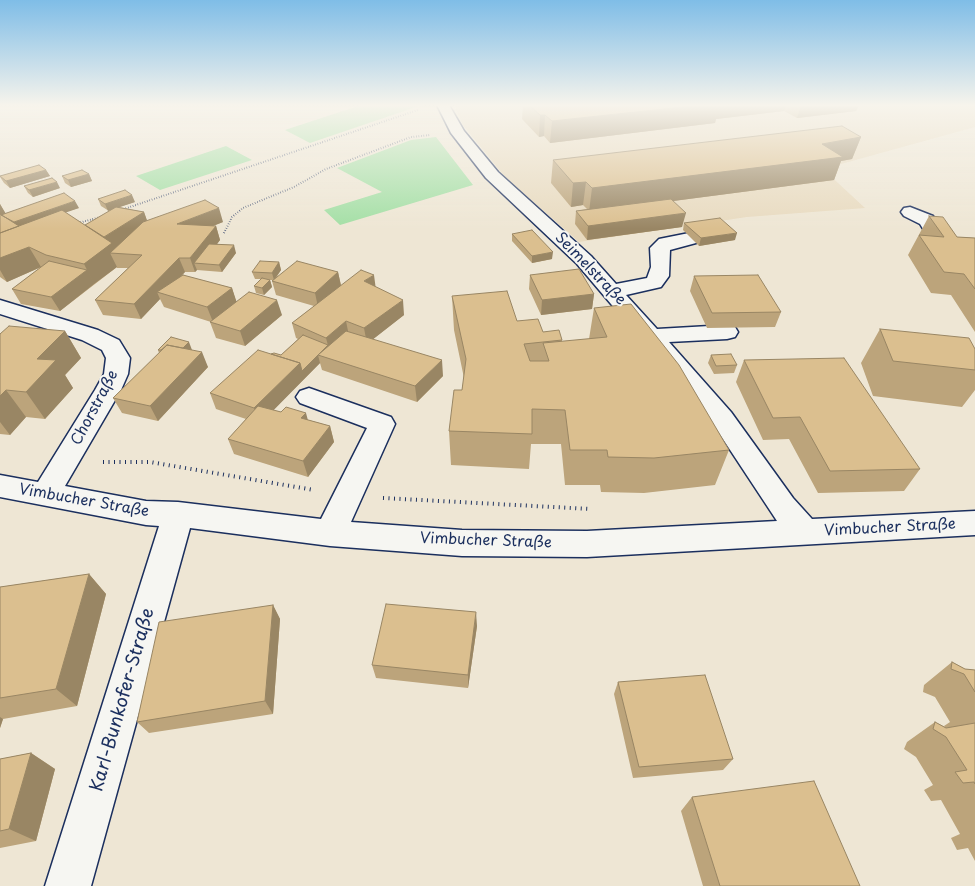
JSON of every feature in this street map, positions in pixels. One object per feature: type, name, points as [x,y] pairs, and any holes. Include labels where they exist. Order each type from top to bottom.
[{"type":"street","name":"Seimelstraße","points":[[469,146],[492,175],[584,260],[613,291],[722,418],[782,506],[805,533]]},
{"type":"street","points":[[910,212],[926,220],[938,236],[975,262]]},
{"type":"street","points":[[613,291],[654,283],[661,267],[660,248],[666,243],[689,239]]},
{"type":"street","name":"Chorstraße","points":[[0,307],[90,335],[111,345],[118,358],[116,374],[46,494]]},
{"type":"street","points":[[650,336],[727,332]]},
{"type":"street","points":[[309,397],[382,424],[346,495],[330,533]]},
{"type":"street","name":"Vimbucher Straße","points":[[0,486],[146,513],[178,514],[330,533],[462,542],[587,544],[975,523]]},
{"type":"street","name":"Karl-Bunkofer-Straße","points":[[68,886],[178,514]]},
{"type":"path","points":[[112,213],[307,146]]},
{"type":"path","points":[[224,233],[232,217],[243,208],[294,187],[326,169],[386,146]]},
{"type":"path","points":[[71,225],[103,216]]},
{"type":"path","points":[[66,462],[150,462],[346,495],[428,502],[599,509]]},
{"type":"shaded area","points":[[480,146],[905,146],[823,169],[865,208],[747,217],[579,242],[505,177]]},
{"type":"green space","points":[[225,146],[252,160],[160,190],[136,176]]},
{"type":"green space","points":[[394,146],[443,146],[473,185],[340,225],[324,210],[382,192],[337,168]]},
{"type":"building","points":[[669,146],[826,146],[843,157],[592,188],[586,182],[573,183],[553,160]]},
{"type":"building","points":[[39,165],[46,170],[6,181],[0,176]]},
{"type":"building","points":[[82,170],[89,174],[68,180],[62,176]]},
{"type":"building","points":[[52,178],[57,182],[29,190],[24,186]]},
{"type":"building","points":[[125,190],[132,195],[105,204],[98,199]]},
{"type":"building","points":[[64,193],[75,201],[14,222],[1,215]]},
{"type":"building","points":[[671,199],[686,213],[588,226],[576,211]]},
{"type":"building","points":[[205,200],[219,208],[177,224],[216,226],[190,258],[179,258],[134,304],[95,300],[142,255],[110,253],[143,222]]},
{"type":"building","points":[[116,207],[144,212],[104,237],[85,225]]},
{"type":"building","points":[[62,210],[112,243],[84,264],[46,255],[29,247],[0,258],[0,233]]},
{"type":"building","points":[[0,214],[19,226],[0,233]]},
{"type":"building","points":[[929,216],[943,217],[957,237],[975,238],[975,289],[964,274],[944,272],[919,235],[944,237]]},
{"type":"building","points":[[720,218],[737,233],[701,238],[684,223]]},
{"type":"building","points":[[532,230],[553,252],[532,256],[512,234]]},
{"type":"building","points":[[209,244],[234,245],[219,265],[194,263]]},
{"type":"building","points":[[49,261],[87,270],[51,297],[12,289]]},
{"type":"building","points":[[260,261],[279,262],[272,273],[252,272]]},
{"type":"building","points":[[297,261],[338,272],[315,293],[272,281]]},
{"type":"building","points":[[579,269],[594,294],[542,300],[530,275]]},
{"type":"building","points":[[361,270],[374,275],[364,281],[403,300],[364,328],[346,321],[326,338],[292,323]]},
{"type":"building","points":[[183,275],[232,288],[207,307],[157,292]]},
{"type":"building","points":[[758,275],[781,312],[712,313],[694,276]]},
{"type":"building","points":[[262,278],[270,280],[262,288],[254,286]]},
{"type":"building","points":[[507,291],[517,321],[538,319],[543,332],[559,330],[562,340],[524,344],[530,361],[549,361],[543,343],[607,337],[594,308],[631,304],[679,365],[729,450],[654,458],[608,457],[607,450],[570,450],[565,410],[532,409],[532,434],[449,431],[454,390],[462,390],[466,359],[452,296]]},
{"type":"building","points":[[249,292],[277,300],[240,331],[210,322]]},
{"type":"building","points":[[9,326],[65,331],[37,359],[56,360],[26,392],[6,390],[0,396],[0,334]]},
{"type":"building","points":[[880,329],[969,338],[975,349],[975,370],[893,361]]},
{"type":"building","points":[[346,331],[442,360],[415,386],[318,355]]},
{"type":"building","points":[[303,335],[328,345],[302,371],[300,363],[271,354],[281,355]]},
{"type":"building","points":[[171,337],[189,342],[183,348],[167,345],[158,350]]},
{"type":"building","points":[[167,345],[202,352],[150,406],[113,398]]},
{"type":"building","points":[[258,350],[300,363],[254,408],[210,393]]},
{"type":"building","points":[[731,354],[737,365],[716,366],[711,355]]},
{"type":"building","points":[[844,358],[920,469],[830,471],[800,417],[773,418],[744,360]]},
{"type":"building","points":[[258,406],[281,412],[286,407],[306,413],[301,418],[330,426],[303,461],[228,439]]},
{"type":"building","points":[[89,574],[56,689],[0,698],[0,587]]},
{"type":"building","points":[[386,604],[476,612],[468,675],[372,665]]},
{"type":"building","points":[[273,605],[265,701],[137,722],[159,622]]},
{"type":"building","points":[[952,662],[965,669],[975,670],[975,692],[964,674],[951,669]]},
{"type":"building","points":[[705,675],[733,759],[639,767],[618,682]]},
{"type":"building","points":[[935,722],[946,728],[975,723],[975,784],[974,782],[963,783],[955,772],[967,770],[946,737],[933,729]]},
{"type":"building","points":[[31,753],[9,829],[0,831],[0,759]]},
{"type":"building","points":[[814,781],[860,886],[720,886],[692,797]]}]
